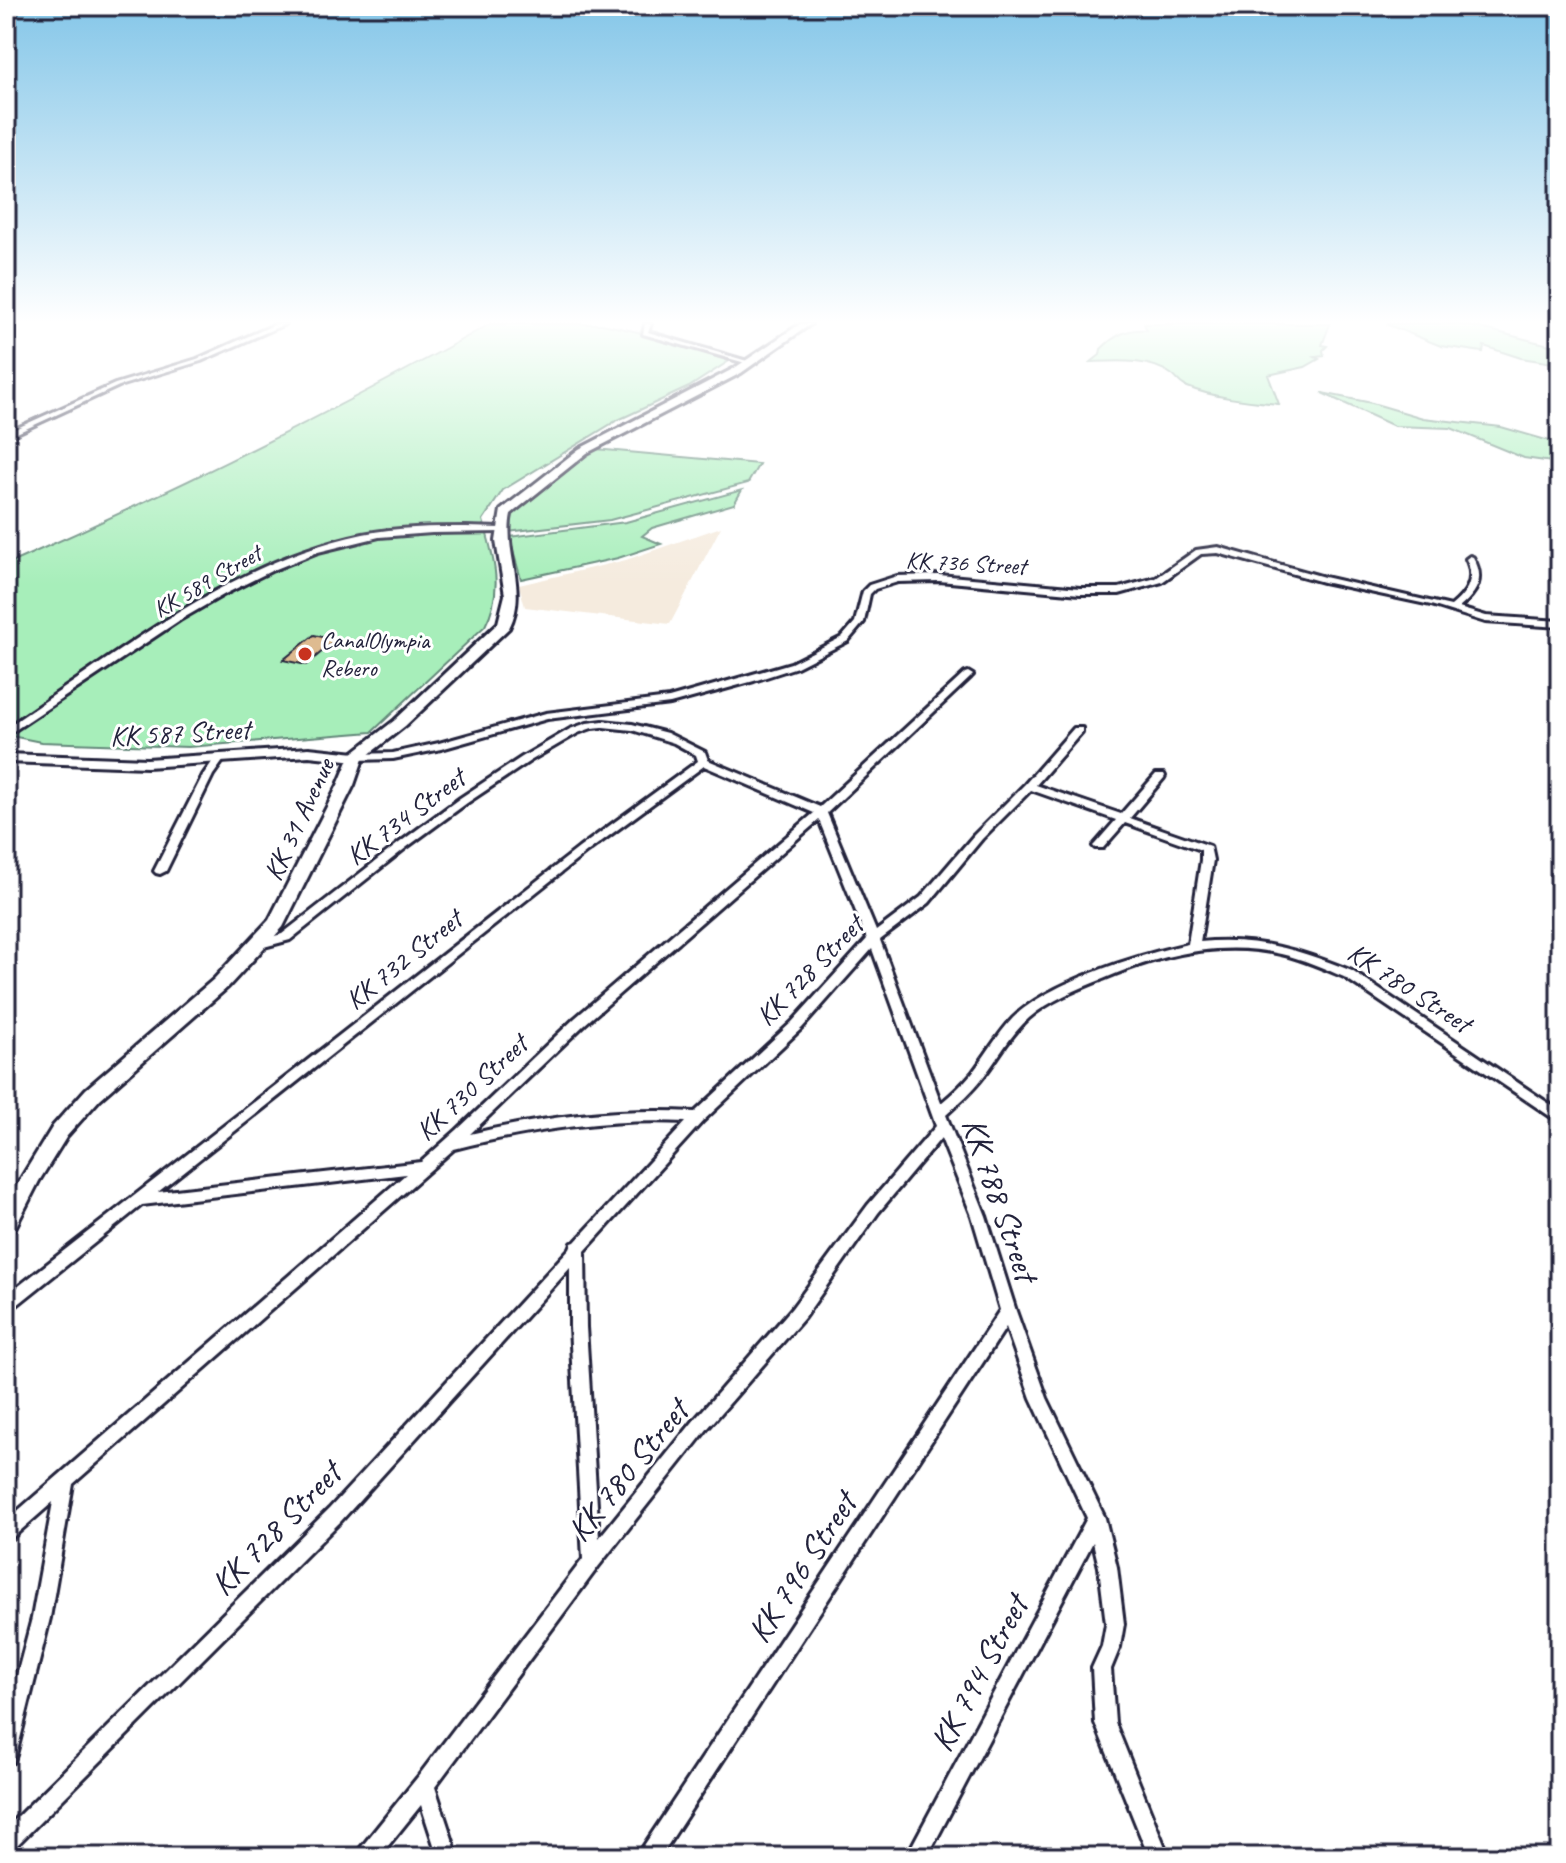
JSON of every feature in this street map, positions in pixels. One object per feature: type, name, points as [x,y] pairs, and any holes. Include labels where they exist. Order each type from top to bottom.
[{"type":"main road","points":[[501,528],[505,513],[521,497],[583,451],[659,411]]},
{"type":"main road","name":"KK 31 Avenue","points":[[6,1224],[30,1177],[60,1131],[93,1094],[221,983],[277,923],[346,785],[356,757],[400,723],[504,625],[511,610],[513,594],[501,528]]},
{"type":"street","points":[[6,436],[61,411]]},
{"type":"street","name":"KK 589 Street","points":[[6,724],[200,598],[276,559],[358,533],[440,525],[501,528]]},
{"type":"street","name":"KK 589 Street","points":[[6,733],[187,613],[245,578],[284,561],[343,542],[384,534],[501,528]]},
{"type":"street","name":"KK 736 Street","points":[[356,757],[403,754],[546,716],[709,692],[835,646],[853,631],[862,613],[862,599],[872,587],[897,579],[939,578],[1080,591],[1119,591],[1159,580],[1199,552],[1218,550],[1501,622],[1560,624]]},
{"type":"street","points":[[1452,609],[1467,599],[1476,579],[1477,572],[1470,559]]},
{"type":"street","name":"KK 730 Street","points":[[6,1532],[449,1145],[580,1021],[821,812],[968,675]]},
{"type":"street","points":[[601,710],[614,723],[687,746],[701,754],[703,762],[821,812]]},
{"type":"street","name":"KK 734 Street","points":[[260,944],[286,937],[418,833],[507,771],[582,728],[614,723]]},
{"type":"street","name":"KK 728 Street","points":[[6,1842],[335,1515],[698,1117],[797,1025],[874,939],[925,900],[985,829],[1029,786],[1078,730]]},
{"type":"street","name":"KK 587 Street","points":[[6,758],[147,763],[309,752],[356,757]]},
{"type":"street","points":[[160,871],[208,775],[221,757]]},
{"type":"street","name":"KK 732 Street","points":[[6,1305],[583,850],[703,762]]},
{"type":"street","points":[[1099,846],[1124,821],[1160,776]]},
{"type":"street","points":[[1029,786],[1206,848],[1207,860],[1194,945]]},
{"type":"street","name":"KK 788 Street","points":[[821,812],[874,939],[979,1216],[1008,1311],[1049,1424],[1096,1518],[1108,1567],[1115,1624],[1111,1647],[1101,1668],[1105,1723],[1159,1857]]},
{"type":"street","name":"KK 780 Street","points":[[366,1857],[424,1785],[592,1561],[702,1423],[798,1313],[1005,1034],[1024,1014],[1069,989],[1123,965],[1194,945],[1215,942],[1266,948],[1325,963],[1348,974],[1560,1118]]},
{"type":"street","points":[[449,1145],[518,1127],[572,1118],[630,1114],[698,1117]]},
{"type":"street","points":[[138,1200],[423,1167]]},
{"type":"street","points":[[577,1247],[578,1327],[592,1561]]},
{"type":"street","name":"KK 796 Street","points":[[648,1857],[1008,1311]]},
{"type":"street","points":[[6,1755],[41,1618],[65,1482]]},
{"type":"street","name":"KK 794 Street","points":[[916,1857],[1096,1518]]},
{"type":"street","points":[[424,1785],[448,1857]]},
{"type":"shaded area","points":[[721,527],[670,624],[525,607],[519,585],[626,560]]},
{"type":"green space","points":[[328,411],[638,411],[503,490],[483,520],[496,587],[485,626],[372,732],[188,747],[41,742],[6,735],[6,565]]},
{"type":"green space","points":[[1361,411],[1399,411],[1423,418],[1501,427],[1560,444],[1560,463],[1524,458],[1451,428],[1394,426]]},
{"type":"green space","points":[[595,449],[759,464],[748,483],[610,520],[507,532],[514,513]]},
{"type":"green space","points":[[742,490],[734,504],[652,528],[642,536],[661,544],[618,558],[521,579],[509,537],[626,522]]},
{"type":"building","name":"CanalOlympia Rebero","points":[[314,635],[336,640],[306,665],[283,660]]},
{"type":"place","name":"CanalOlympia Rebero","points":[[305,654]]}]
